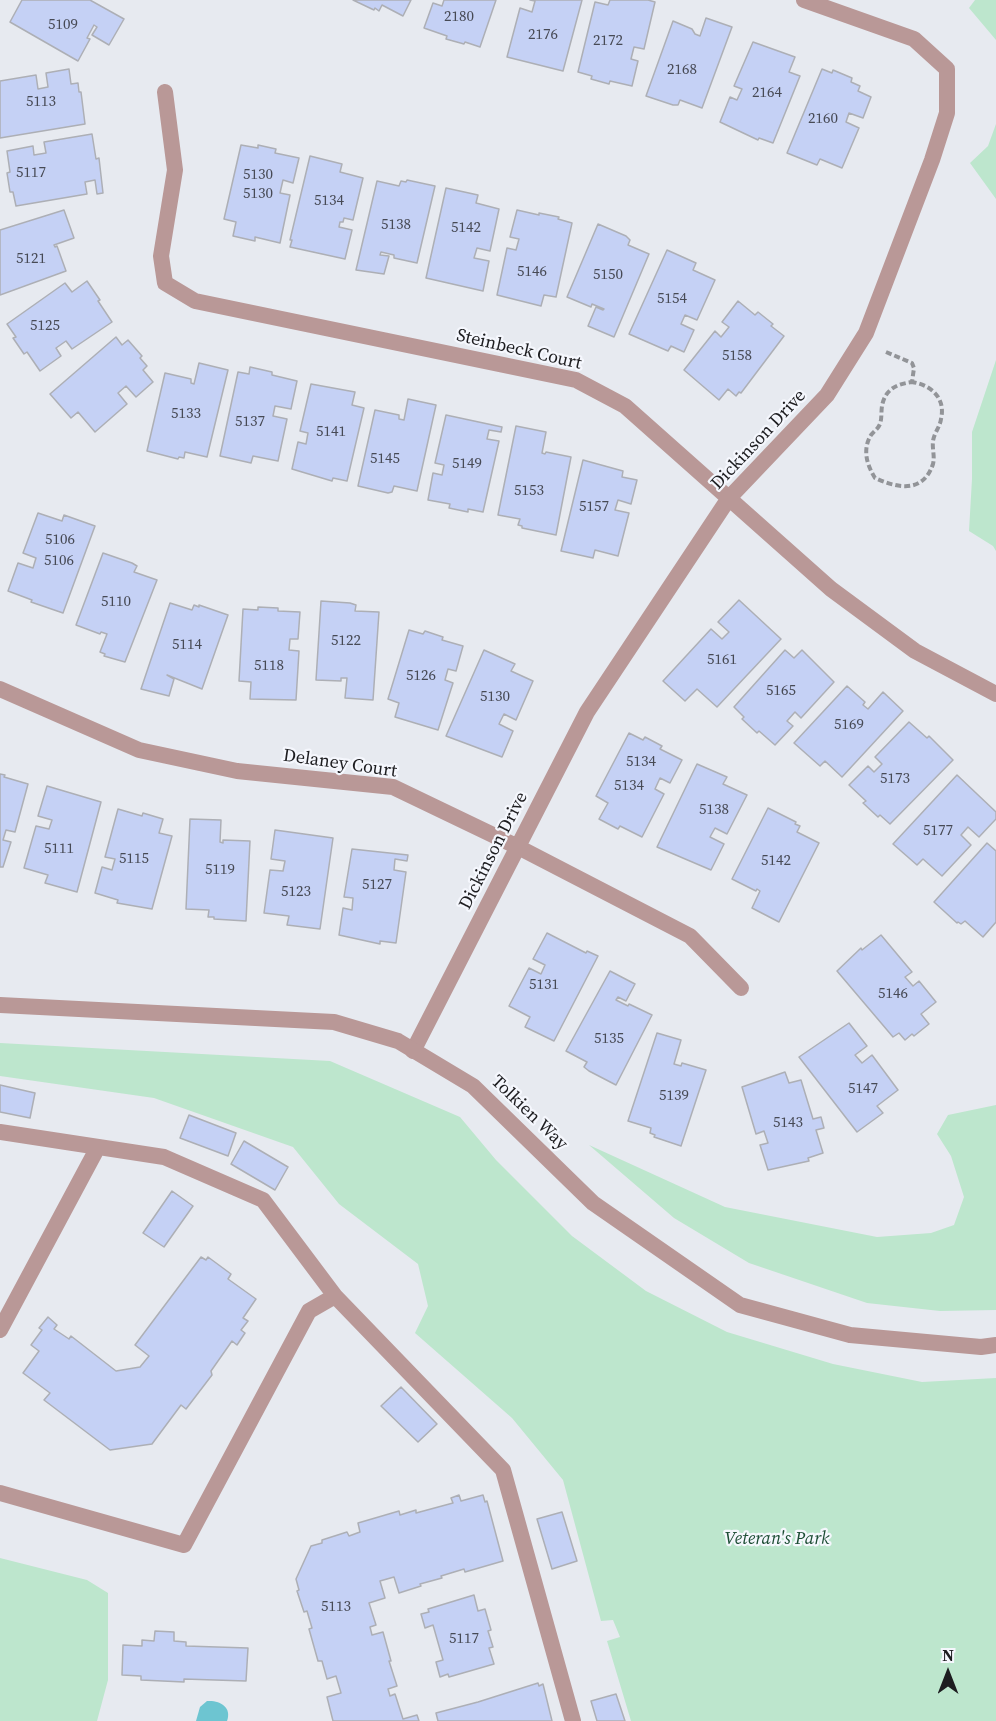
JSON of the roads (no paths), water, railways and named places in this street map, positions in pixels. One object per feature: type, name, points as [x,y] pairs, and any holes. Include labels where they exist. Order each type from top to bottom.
[{"type":"street","name":"Dickinson Drive","points":[[414,1051],[587,712],[729,498],[827,395],[866,333],[932,160],[947,113],[947,69],[914,39],[804,0]]},
{"type":"street","name":"Steinbeck Court","points":[[165,92],[175,170],[162,256],[165,283],[195,301],[576,380],[625,406],[831,589],[915,651],[996,694]]},
{"type":"street","name":"Delaney Court","points":[[0,689],[140,750],[237,771],[393,787],[518,847],[690,936],[741,988]]},
{"type":"street","name":"Tolkien Way","points":[[0,1005],[334,1022],[398,1041],[473,1086],[593,1203],[740,1305],[850,1335],[981,1347],[996,1345]]},
{"type":"street","points":[[0,1132],[164,1157],[263,1200],[335,1296],[503,1470],[573,1721]]},
{"type":"street","points":[[0,1330],[98,1147]]},
{"type":"street","points":[[0,1493],[184,1545],[309,1311],[335,1296]]},
{"type":"water","points":[[207,1701],[224,1705],[228,1712],[227,1721],[196,1721],[200,1707]]},
{"type":"park label","name":"Veteran's Park","points":[[777,1539]]}]
